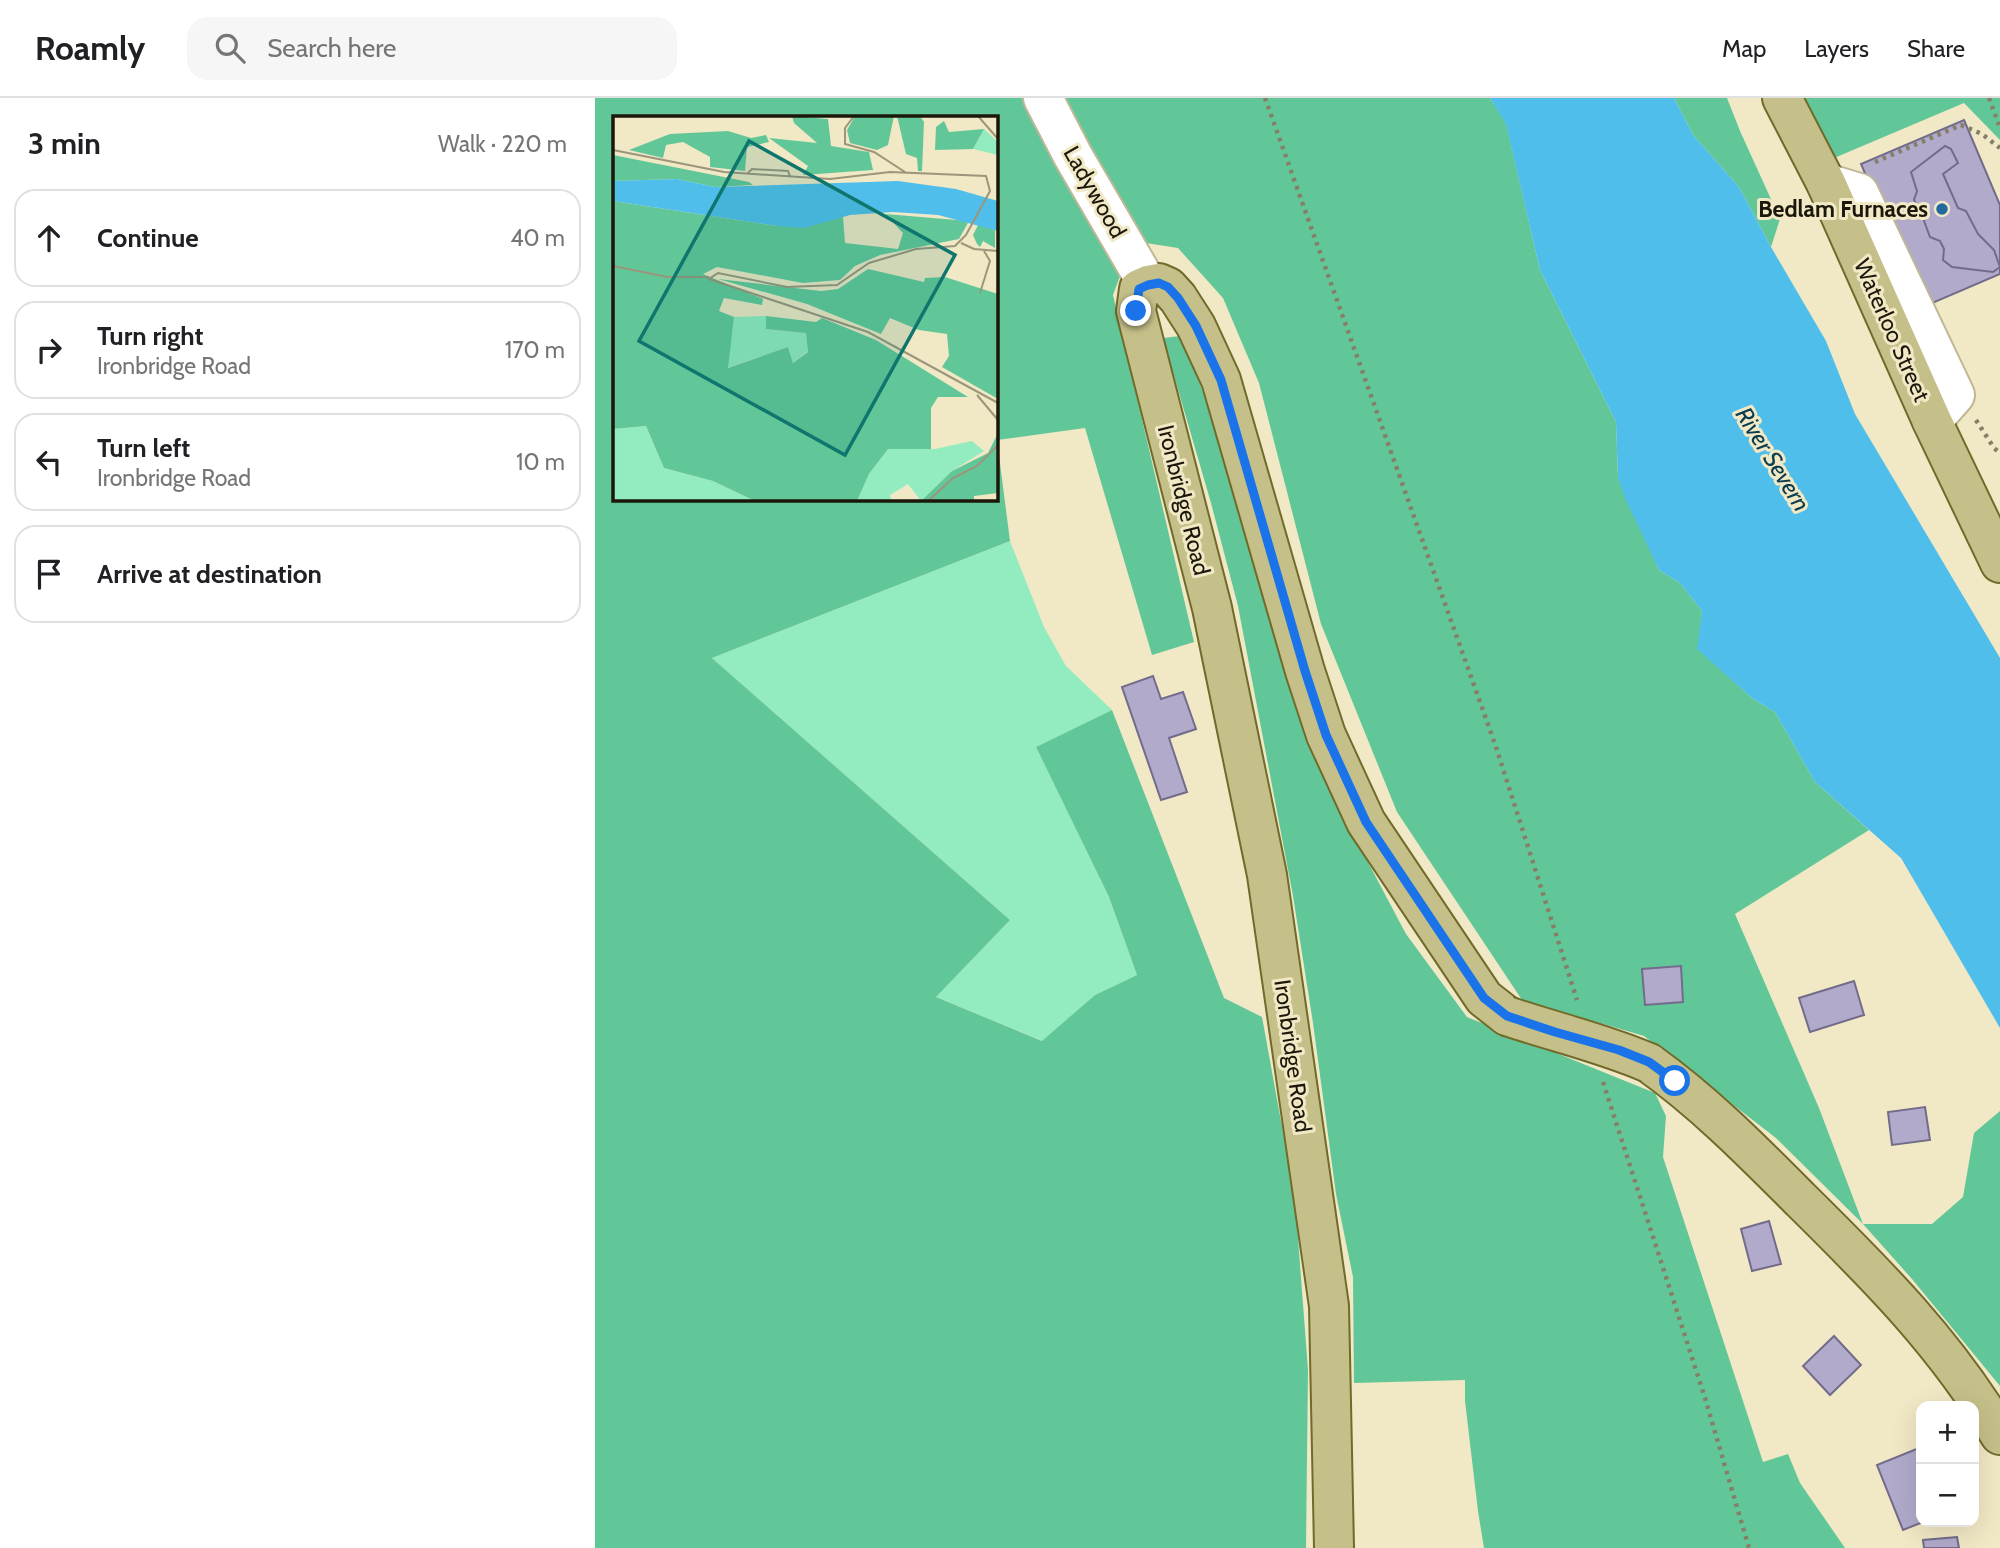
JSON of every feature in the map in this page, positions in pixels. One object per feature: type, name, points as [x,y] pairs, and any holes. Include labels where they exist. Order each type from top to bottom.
[{"type":"main road","name":"Waterloo Street","points":[[1783,98],[1826,183],[1932,421],[2000,563]]},
{"type":"main road","points":[[1148,285],[1159,283],[1168,287],[1178,298],[1196,326],[1221,380],[1309,684],[1326,735],[1366,822],[1484,998],[1507,1016],[1619,1050],[1649,1062],[1704,1105],[1882,1279],[1944,1351],[2000,1436]]},
{"type":"main road","name":"Ironbridge Road","points":[[1148,285],[1139,289],[1136,311],[1212,608],[1267,875],[1329,1306],[1334,1548]]},
{"type":"street","name":"Ladywood","points":[[1043,98],[1073,156],[1148,285]]},
{"type":"path","points":[[1265,98],[1496,747],[1581,1013]]},
{"type":"path","points":[[1989,98],[2000,128]]},
{"type":"path","points":[[1875,162],[1961,125],[1982,134],[2000,148]]},
{"type":"path","points":[[1980,425],[2000,453]]},
{"type":"path","points":[[1603,1079],[1705,1398],[1749,1548]]},
{"type":"green space","points":[[595,98],[1490,98],[1506,123],[1540,270],[1616,422],[1618,478],[1659,570],[1680,583],[1702,611],[1698,649],[1752,698],[1775,712],[1815,782],[1869,830],[1735,914],[1819,1108],[1863,1224],[1776,1138],[1644,1036],[1522,1000],[1397,812],[1321,624],[1259,383],[1223,298],[1178,248],[1146,243],[1129,252],[1113,295],[1194,642],[1152,655],[1085,428],[997,440],[1010,541],[712,658],[1010,920],[936,997],[1042,1041],[1095,995],[1137,975],[1109,897],[1036,747],[1112,710],[1224,998],[1262,1017],[1295,1198],[1308,1370],[1306,1548],[595,1548]]},
{"type":"green space","points":[[1674,98],[1727,98],[1780,219],[1771,247],[1739,187],[1693,135]]},
{"type":"green space","points":[[1796,98],[2000,98],[2000,140],[1964,103],[1827,161]]},
{"type":"green space","points":[[1180,336],[1231,470],[1291,694],[1343,815],[1406,934],[1467,1017],[1655,1093],[1666,1116],[1663,1157],[1763,1462],[1788,1454],[1800,1483],[1845,1548],[1484,1548],[1465,1401],[1465,1380],[1354,1383],[1353,1277],[1336,1194],[1293,896],[1238,606],[1163,338]]},
{"type":"green space","points":[[1010,541],[1044,627],[1066,666],[1112,710],[1036,747],[1109,897],[1137,975],[1095,995],[1043,1041],[936,997],[1010,920],[712,658]]},
{"type":"green space","points":[[2000,1111],[2000,1386],[1863,1224],[1932,1224],[1963,1197],[1974,1133]]},
{"type":"water","name":"River Severn","points":[[1490,98],[1674,98],[1693,135],[1739,187],[1826,341],[1855,414],[2000,658],[2000,1028],[1901,858],[1815,782],[1775,712],[1752,698],[1697,649],[1702,611],[1680,583],[1659,570],[1625,498],[1618,478],[1616,422],[1540,270],[1506,124]]},
{"type":"building","points":[[1964,120],[2000,205],[2000,274],[1923,307],[1861,164]]},
{"type":"building","name":"Bedlam Furnaces","points":[[1945,146],[1951,149],[1958,163],[1943,174],[1958,208],[1966,211],[1978,234],[1994,250],[2000,267],[1993,272],[1952,267],[1943,260],[1944,249],[1940,241],[1930,237],[1924,221],[1930,213],[1918,207],[1914,200],[1917,191],[1911,172]]},
{"type":"building","points":[[1153,676],[1161,699],[1183,692],[1196,729],[1169,738],[1187,792],[1161,800],[1122,687]]},
{"type":"building","points":[[1681,966],[1683,1002],[1645,1005],[1642,969]]},
{"type":"building","points":[[1854,981],[1864,1015],[1810,1032],[1799,998]]},
{"type":"building","points":[[1925,1107],[1930,1140],[1892,1145],[1888,1112]]},
{"type":"building","points":[[1769,1221],[1781,1264],[1752,1271],[1741,1229]]},
{"type":"building","points":[[1834,1336],[1861,1365],[1830,1395],[1803,1366]]},
{"type":"building","points":[[1916,1449],[1916,1525],[1903,1530],[1877,1465]]},
{"type":"building","points":[[1957,1537],[1959,1548],[1924,1548],[1923,1540]]},
{"type":"place","name":"Bedlam Furnaces","points":[[1942,209]]},
{"type":"route","points":[[1136,311],[1139,289],[1159,283],[1168,287],[1178,298],[1196,326],[1221,380],[1326,735],[1366,822],[1484,998],[1507,1016],[1619,1050],[1649,1062],[1675,1081]]}]
